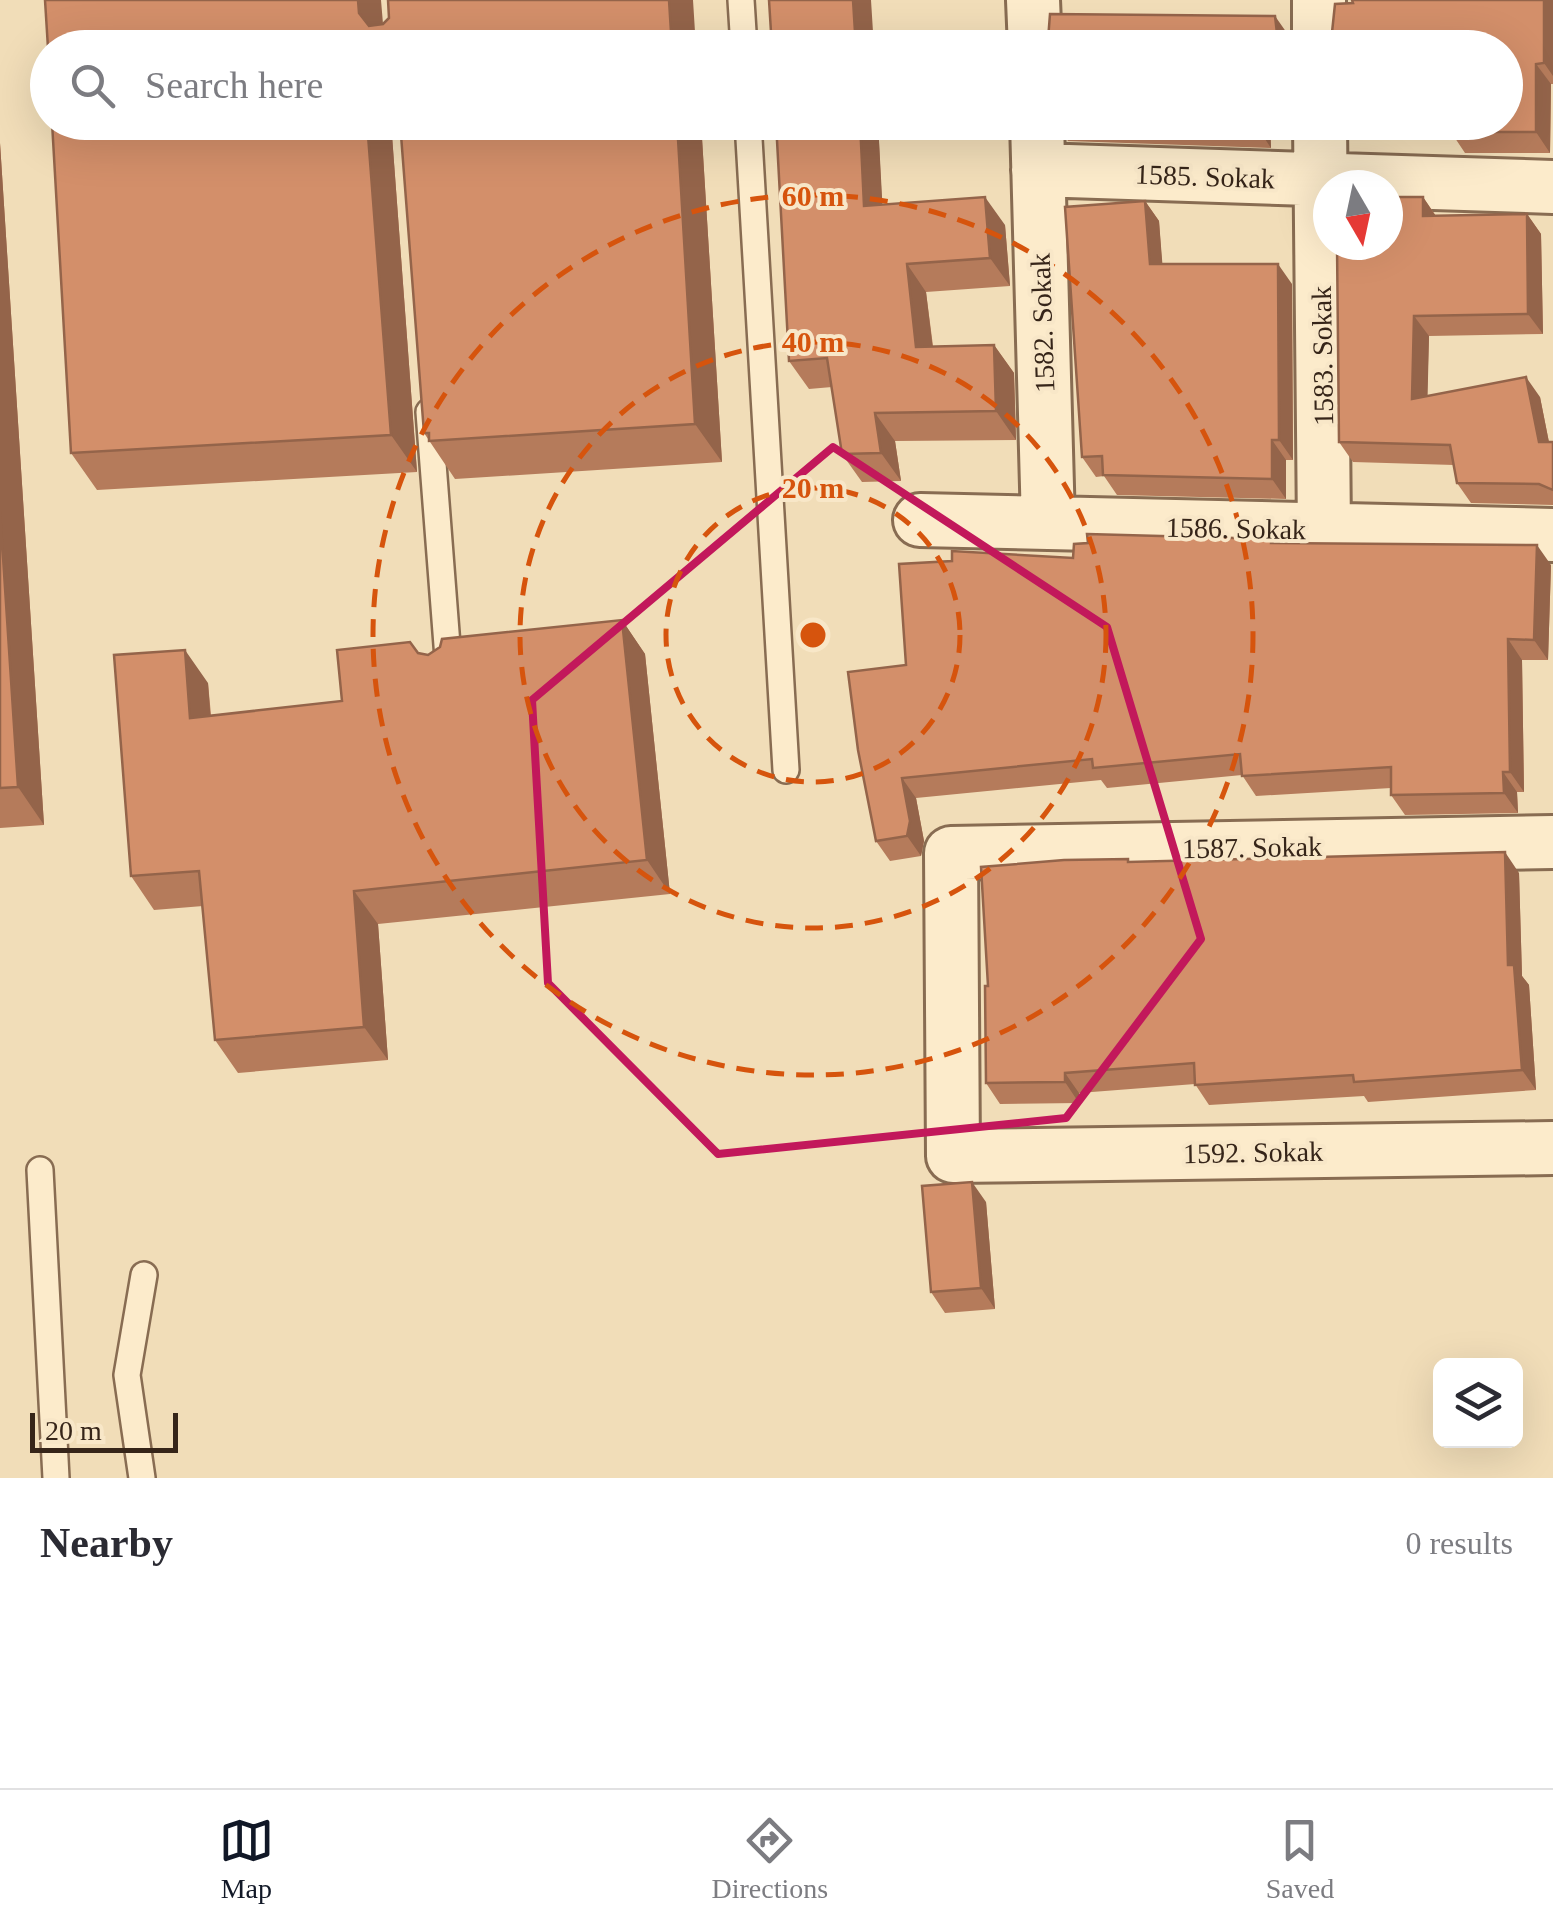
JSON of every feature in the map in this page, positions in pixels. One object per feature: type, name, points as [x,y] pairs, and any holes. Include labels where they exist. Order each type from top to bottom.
[{"type":"street","points":[[1033,0],[1034,30]]},
{"type":"street","points":[[1319,0],[1319,30]]},
{"type":"street","name":"1583. Sokak","points":[[1320,140],[1321,170]]},
{"type":"street","name":"1585. Sokak","points":[[1037,146],[1313,179]]},
{"type":"street","name":"1582. Sokak","points":[[1037,146],[1048,523]]},
{"type":"street","name":"1585. Sokak","points":[[1403,182],[1553,187]]},
{"type":"street","name":"1583. Sokak","points":[[1322,260],[1324,530]]},
{"type":"street","name":"1586. Sokak","points":[[920,520],[1553,535]]},
{"type":"street","name":"1587. Sokak","points":[[953,1156],[952,852],[1553,842]]},
{"type":"street","name":"1592. Sokak","points":[[953,1156],[1553,1148]]},
{"type":"lane","points":[[741,0],[743,30]]},
{"type":"lane","points":[[749,140],[786,770]]},
{"type":"lane","points":[[426,378],[449,673]]},
{"type":"lane","points":[[40,1170],[56,1478]]},
{"type":"lane","points":[[142,1478],[127,1376],[144,1276]]},
{"type":"highlighted area","points":[[833,447],[1107,627],[1201,939],[1066,1118],[718,1154],[548,983],[532,700]]},
{"type":"building","points":[[45,0],[358,0],[359,13],[369,26],[383,24],[389,18],[388,0],[669,0],[671,30],[47,30]]},
{"type":"building","points":[[769,0],[853,0],[855,30],[771,30]]},
{"type":"building","points":[[1352,0],[1544,0],[1544,63],[1536,64],[1536,132],[1523,132],[1523,30],[1332,30],[1335,4],[1353,3]]},
{"type":"building","points":[[1050,14],[1275,16],[1277,30],[1049,30]]},
{"type":"building","points":[[53,140],[368,140],[391,435],[71,453]]},
{"type":"building","points":[[401,140],[678,140],[695,424],[429,441],[429,433],[424,433]]},
{"type":"building","points":[[777,140],[861,140],[864,206],[985,197],[990,258],[907,264],[916,347],[994,345],[996,411],[875,413],[881,453],[842,454],[827,358],[789,361]]},
{"type":"building","points":[[1403,197],[1423,197],[1423,216],[1527,214],[1528,314],[1414,316],[1412,399],[1526,377],[1539,442],[1553,442],[1553,490],[1539,484],[1457,483],[1450,445],[1339,442],[1337,260],[1403,260]]},
{"type":"building","points":[[1145,201],[1150,264],[1278,264],[1279,440],[1272,440],[1272,479],[1103,475],[1102,456],[1082,457],[1065,207]]},
{"type":"building","points":[[0,511],[18,787],[0,788]]},
{"type":"building","points":[[1087,534],[1271,539],[1271,543],[1537,545],[1534,640],[1508,639],[1510,772],[1503,772],[1504,793],[1391,795],[1391,767],[1242,776],[1240,754],[1093,768],[1092,759],[902,778],[910,821],[907,836],[876,841],[848,672],[906,665],[899,564],[952,561],[952,551],[1073,558],[1074,544],[1088,543]]},
{"type":"building","points":[[622,620],[647,860],[354,891],[364,1027],[215,1040],[199,871],[131,876],[114,655],[185,650],[190,718],[342,701],[337,650],[410,642],[418,653],[428,655],[440,647],[442,639]]},
{"type":"building","points":[[1505,852],[1508,965],[1514,965],[1522,1070],[1354,1082],[1353,1075],[1195,1085],[1194,1063],[1065,1073],[1065,1082],[986,1083],[988,986],[981,867],[1064,860],[1128,862]]},
{"type":"building","points":[[972,1182],[981,1288],[931,1292],[922,1186]]}]
